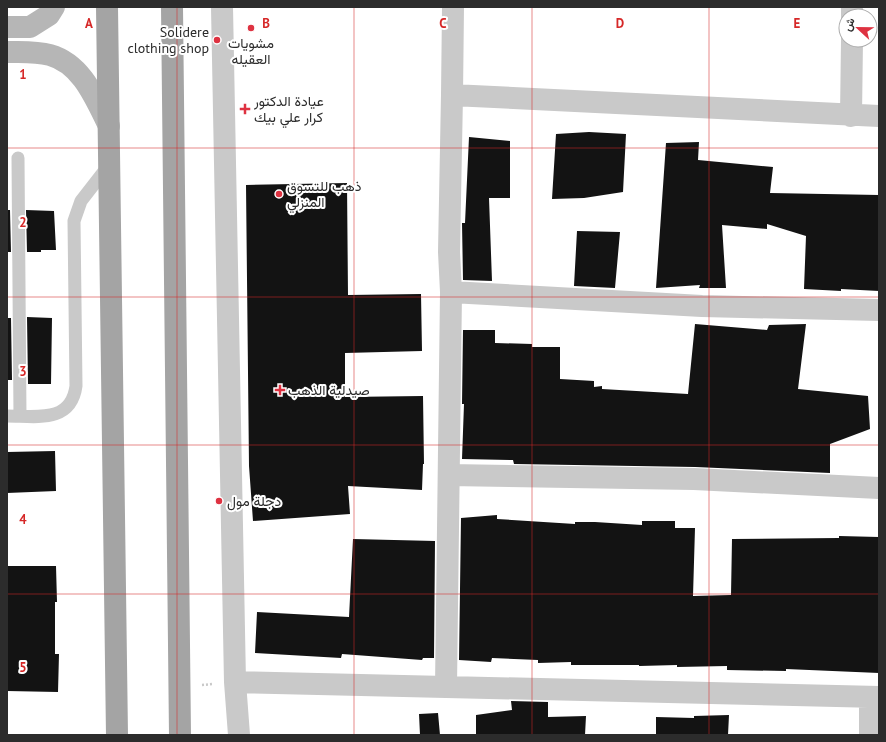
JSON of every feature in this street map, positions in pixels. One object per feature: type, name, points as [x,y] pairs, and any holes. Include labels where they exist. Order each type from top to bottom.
[{"type":"main road","points":[[107,7],[117,735]]},
{"type":"main road","points":[[172,7],[180,735]]},
{"type":"street","points":[[7,27],[30,27],[49,15],[54,7]]},
{"type":"street","points":[[222,7],[235,682],[239,735]]},
{"type":"street","points":[[446,687],[446,592],[452,292],[448,252],[453,7]]},
{"type":"street","points":[[851,116],[852,48]]},
{"type":"street","points":[[7,52],[34,52],[50,55],[65,62],[78,73],[88,86],[109,126]]},
{"type":"street","points":[[452,95],[851,116],[879,116]]},
{"type":"street","points":[[452,292],[702,306],[879,310]]},
{"type":"street","points":[[449,475],[694,479],[879,488]]},
{"type":"street","points":[[235,682],[874,697],[870,735]]},
{"type":"lane","points":[[18,158],[13,416],[55,415],[68,407],[75,393],[74,220],[81,201],[109,164]]},
{"type":"path","points":[[179,686],[235,682]]},
{"type":"building","points":[[589,132],[626,134],[623,192],[584,198],[552,199],[556,134]]},
{"type":"building","points":[[469,137],[510,141],[510,198],[489,198],[492,281],[463,280],[462,223],[465,223]]},
{"type":"building","points":[[699,142],[698,160],[773,167],[770,193],[879,195],[879,291],[804,289],[806,236],[767,224],[767,229],[722,225],[726,288],[699,288],[700,285],[656,288],[666,143]]},
{"type":"building","points":[[347,183],[348,295],[421,294],[422,351],[345,353],[345,397],[423,396],[424,464],[422,490],[348,486],[350,514],[253,521],[249,466],[246,185]]},
{"type":"building","points":[[7,210],[10,210],[11,252],[7,252]]},
{"type":"building","points":[[26,210],[54,211],[56,250],[27,252]]},
{"type":"building","points":[[577,231],[620,232],[615,288],[574,286]]},
{"type":"building","points":[[27,317],[52,318],[51,384],[28,384]]},
{"type":"building","points":[[7,318],[11,318],[12,380],[7,380]]},
{"type":"building","points":[[695,324],[767,330],[769,325],[806,324],[798,389],[868,396],[870,429],[830,444],[830,473],[695,467],[514,464],[513,460],[462,459],[464,404],[462,404],[463,330],[495,330],[495,343],[532,344],[532,347],[560,347],[560,379],[594,381],[594,387],[602,386],[602,389],[688,394]]},
{"type":"building","points":[[55,451],[56,491],[7,493],[7,452]]},
{"type":"building","points":[[497,515],[497,519],[575,524],[575,522],[595,522],[642,525],[642,521],[675,521],[675,528],[695,528],[693,596],[731,595],[732,539],[839,538],[839,536],[879,537],[879,673],[786,669],[786,671],[727,670],[727,666],[677,667],[677,665],[571,665],[571,662],[538,663],[538,660],[492,658],[491,662],[459,660],[461,518]]},
{"type":"building","points":[[353,539],[435,541],[434,658],[423,658],[422,660],[342,654],[341,658],[255,653],[257,612],[349,617]]},
{"type":"building","points":[[7,566],[56,566],[57,602],[55,602],[55,654],[59,654],[58,692],[7,691]]},
{"type":"building","points":[[511,701],[548,702],[548,717],[586,716],[585,735],[476,735],[476,715],[512,710]]},
{"type":"building","points":[[438,713],[440,735],[420,735],[419,714]]},
{"type":"building","points":[[729,715],[728,735],[656,735],[656,717],[694,718],[694,716]]},
{"type":"place","name":"مشويات العقيله","points":[[251,28]]},
{"type":"place","name":"Solidere clothing shop","points":[[217,40]]},
{"type":"place","name":"عيادة الدكتور كرار علي بيك","points":[[245,109]]},
{"type":"place","name":"ذهب للتسوق المنزلي","points":[[279,194]]},
{"type":"place","name":"صيدلية الذهب","points":[[280,390]]},
{"type":"place","name":"دجلة مول","points":[[219,501]]}]
